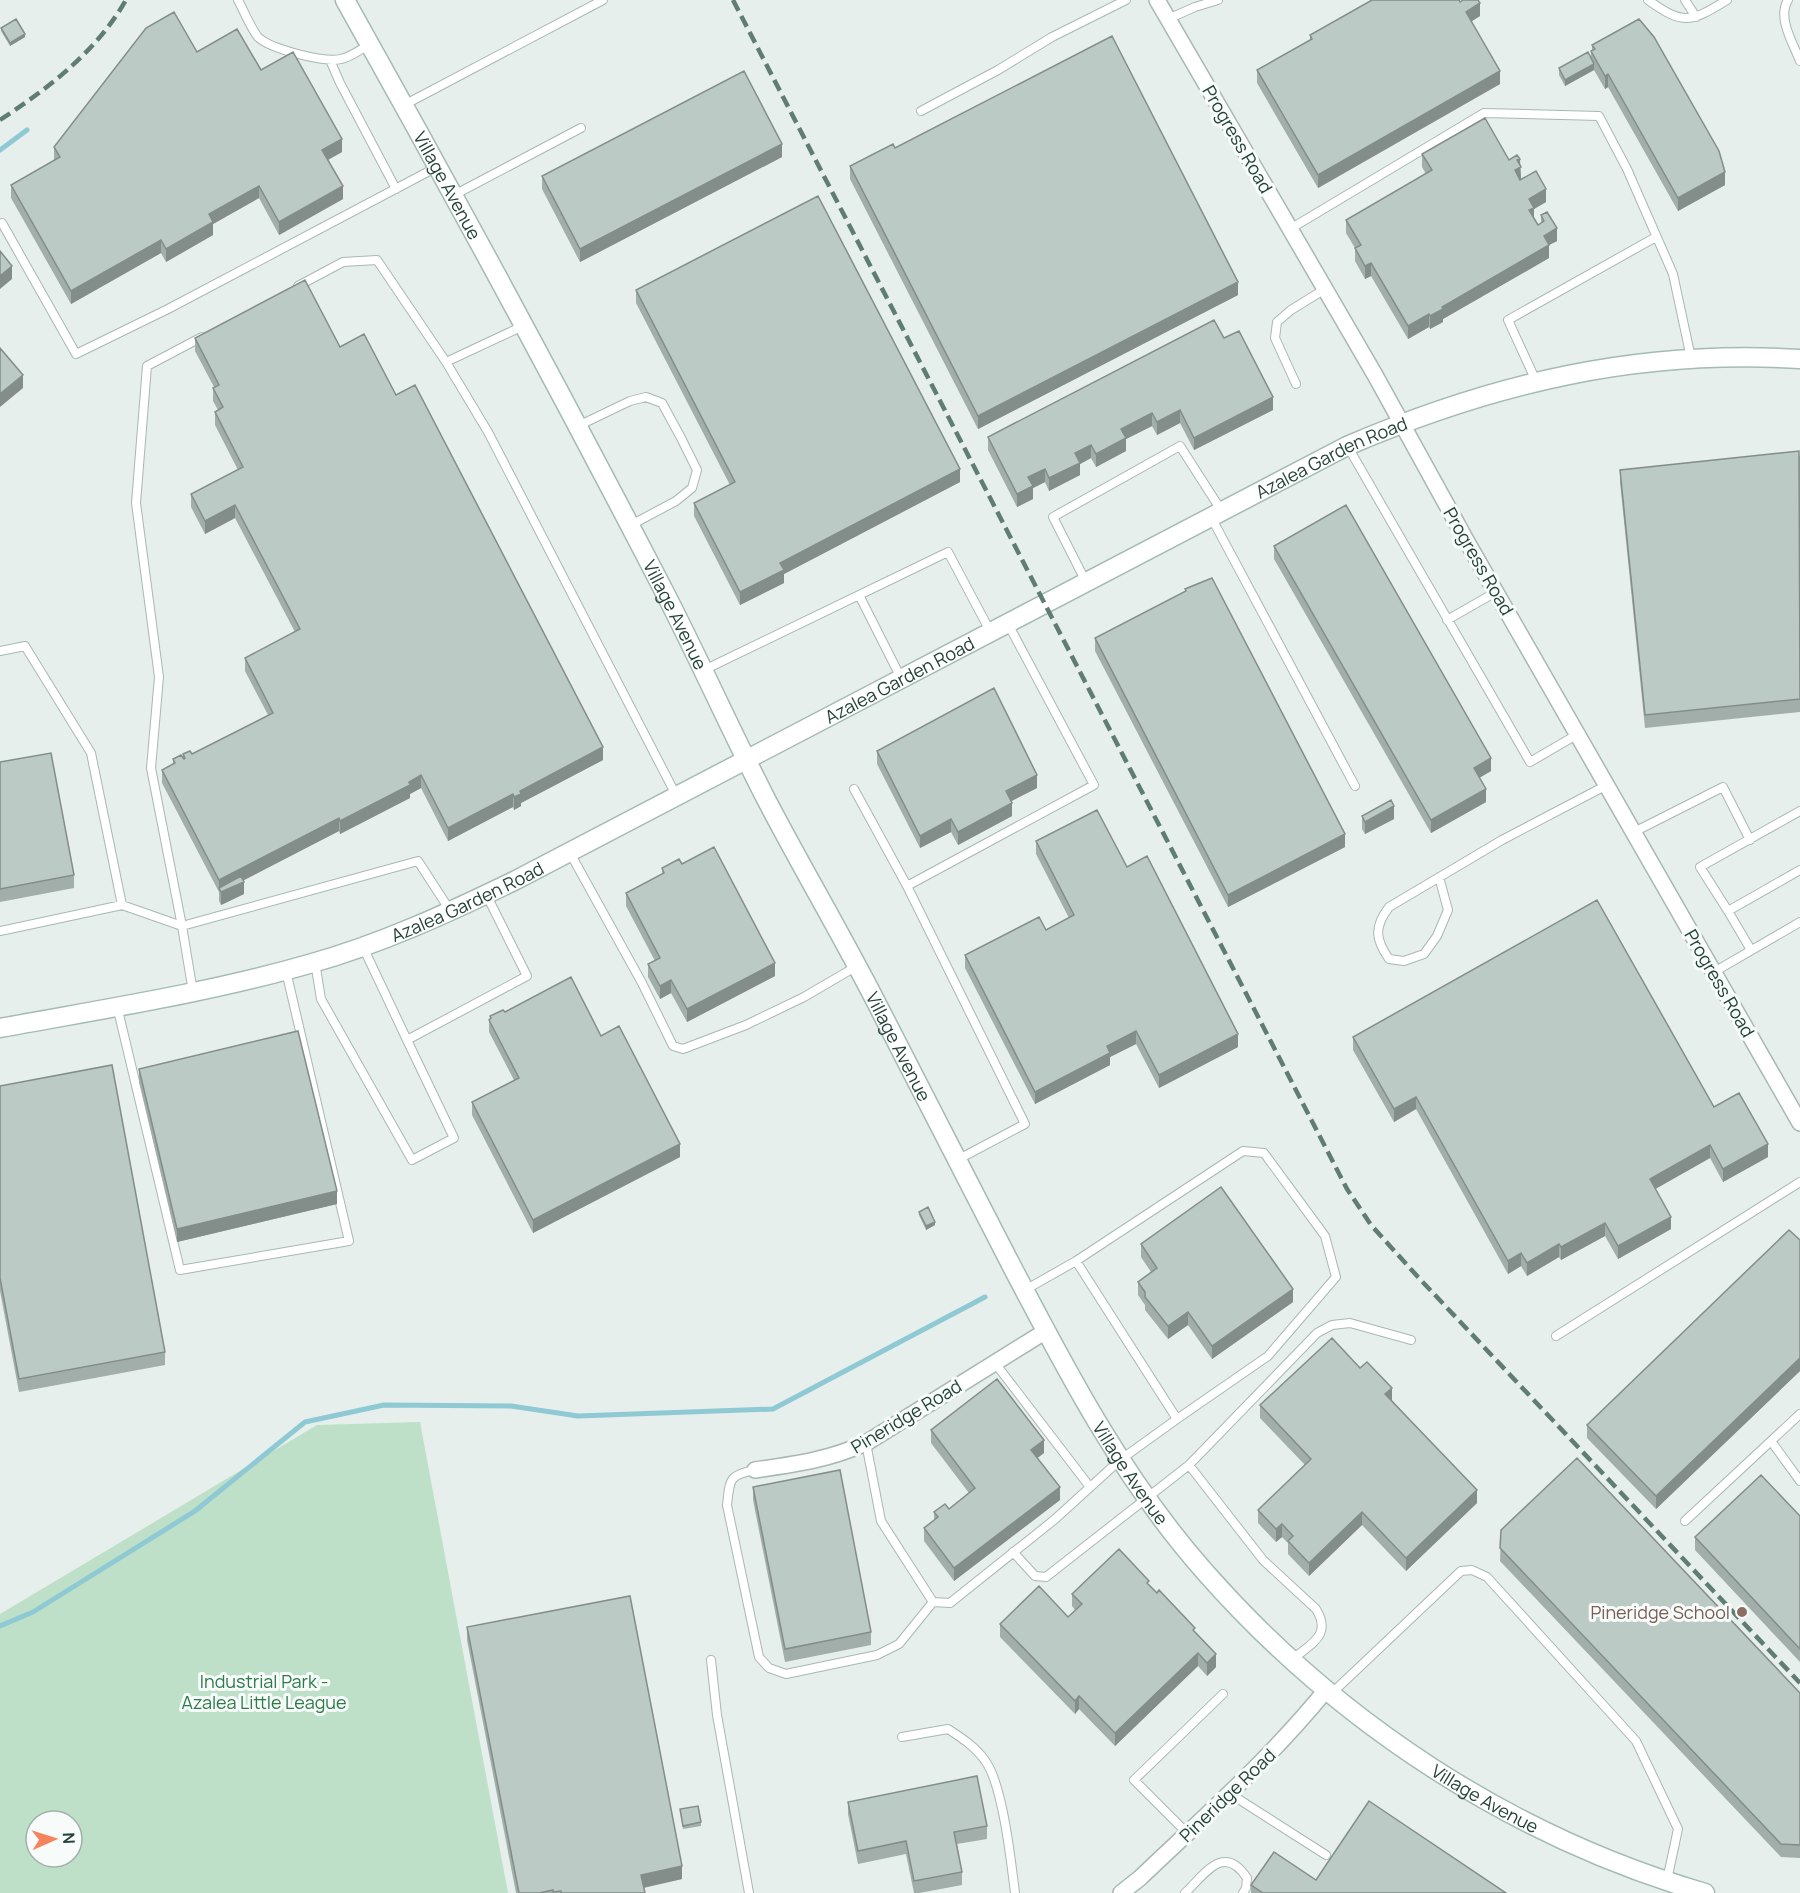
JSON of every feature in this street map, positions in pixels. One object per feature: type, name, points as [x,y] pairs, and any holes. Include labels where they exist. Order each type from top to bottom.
[{"type":"street","name":"Village Avenue","points":[[345,0],[454,195],[578,426],[747,759],[1046,1331],[1089,1411],[1148,1499],[1201,1567],[1239,1609],[1328,1692],[1402,1748],[1495,1805],[1561,1838],[1629,1867],[1705,1893]]},
{"type":"street","name":"Progress Road","points":[[1157,0],[1325,289],[1800,1123]]},
{"type":"street","name":"Azalea Garden Road","points":[[0,1028],[235,984],[363,947],[451,912],[1347,446],[1401,423],[1471,398],[1536,381],[1627,364],[1691,358],[1755,356],[1800,359]]},
{"type":"street","name":"Pineridge Road","points":[[755,1470],[819,1461],[866,1443],[1046,1331]]},
{"type":"street","name":"Pineridge Road","points":[[1122,1893],[1259,1766],[1328,1692]]},
{"type":"lane","points":[[238,0],[257,36],[282,50],[330,60],[344,59],[370,44]]},
{"type":"lane","points":[[404,105],[603,0]]},
{"type":"lane","points":[[921,111],[998,70],[1052,37],[1126,0]]},
{"type":"lane","points":[[1168,19],[1218,0]]},
{"type":"lane","points":[[1648,0],[1676,18],[1696,17],[1727,0]]},
{"type":"lane","points":[[1685,0],[1696,17]]},
{"type":"lane","points":[[1788,0],[1783,7],[1783,16],[1800,61]]},
{"type":"lane","points":[[330,60],[340,84],[396,189]]},
{"type":"lane","points":[[1290,230],[1484,113],[1599,116],[1627,169],[1673,274],[1691,358]]},
{"type":"lane","points":[[454,195],[581,128]]},
{"type":"lane","points":[[2,224],[76,354],[168,309],[438,166]]},
{"type":"lane","points":[[1536,381],[1508,320],[1656,237]]},
{"type":"lane","points":[[291,290],[343,262],[377,260],[446,362],[488,432],[676,796]]},
{"type":"lane","points":[[1296,384],[1275,338],[1277,322],[1291,310],[1325,289]]},
{"type":"lane","points":[[446,362],[524,325]]},
{"type":"lane","points":[[193,992],[151,768],[159,677],[136,503],[147,366],[209,333]]},
{"type":"lane","points":[[578,426],[630,401],[646,397],[662,403],[680,436],[697,470],[692,488],[676,501],[629,526]]},
{"type":"lane","points":[[1086,582],[1053,517],[1180,446],[1355,786]]},
{"type":"lane","points":[[1347,446],[1530,762],[1578,734]]},
{"type":"lane","points":[[703,670],[948,552],[991,632]]},
{"type":"lane","points":[[1448,620],[1496,592]]},
{"type":"lane","points":[[859,595],[902,679]]},
{"type":"lane","points":[[907,886],[1094,785],[1008,624]]},
{"type":"lane","points":[[0,651],[25,646],[91,753],[122,905]]},
{"type":"lane","points":[[1439,878],[1448,910],[1437,936],[1424,954],[1404,961],[1389,959],[1380,946],[1377,933],[1380,919],[1389,907],[1502,840],[1607,786]]},
{"type":"lane","points":[[1634,832],[1723,787],[1750,840]]},
{"type":"lane","points":[[854,789],[907,886],[1025,1124],[957,1160]]},
{"type":"lane","points":[[1751,950],[1700,867],[1800,812]]},
{"type":"lane","points":[[570,852],[642,983],[673,1046],[683,1049],[746,1025],[804,997],[857,966]]},
{"type":"lane","points":[[0,931],[122,905],[182,926],[418,861],[451,912]]},
{"type":"lane","points":[[1728,911],[1800,870]]},
{"type":"lane","points":[[407,1040],[527,976],[486,894]]},
{"type":"lane","points":[[1714,972],[1800,922]]},
{"type":"lane","points":[[315,962],[321,999],[412,1160],[454,1138],[363,947]]},
{"type":"lane","points":[[117,1006],[180,1270],[349,1240],[286,970]]},
{"type":"lane","points":[[933,1602],[950,1603],[1120,1460],[1268,1356],[1336,1277],[1325,1236],[1264,1152],[1243,1151],[1076,1261],[1025,1290]]},
{"type":"lane","points":[[1556,1336],[1800,1182]]},
{"type":"lane","points":[[1076,1261],[1177,1419]]},
{"type":"lane","points":[[1013,1552],[1035,1576],[1046,1577],[1189,1465],[1317,1333],[1332,1325],[1350,1323],[1411,1340]]},
{"type":"lane","points":[[995,1363],[1090,1487]]},
{"type":"lane","points":[[1684,1521],[1800,1414]]},
{"type":"lane","points":[[1771,1441],[1800,1481]]},
{"type":"lane","points":[[866,1443],[881,1521],[933,1602]]},
{"type":"lane","points":[[1189,1465],[1263,1560],[1322,1617],[1323,1628],[1320,1636],[1292,1660]]},
{"type":"lane","points":[[755,1470],[737,1473],[730,1480],[727,1505],[759,1658],[769,1668],[786,1674],[877,1655],[899,1644],[933,1602]]},
{"type":"lane","points":[[1328,1692],[1461,1571],[1472,1570],[1486,1577],[1636,1741],[1678,1829],[1672,1882]]},
{"type":"lane","points":[[711,1660],[717,1715],[749,1893]]},
{"type":"lane","points":[[1187,1833],[1134,1780],[1223,1694]]},
{"type":"lane","points":[[902,1737],[948,1729],[967,1741],[987,1763],[999,1797],[1015,1893]]},
{"type":"lane","points":[[1229,1793],[1326,1855]]},
{"type":"lane","points":[[1185,1893],[1215,1864],[1223,1861],[1231,1862],[1242,1870],[1247,1878],[1243,1893]]},
{"type":"green space","name":"Industrial Park - Azalea Little League","points":[[420,1422],[508,1893],[0,1893],[0,1614],[317,1425]]},
{"type":"building","points":[[1372,0],[1459,0],[1460,2],[1478,0],[1480,3],[1466,12],[1500,71],[1318,175],[1257,70],[1312,39],[1310,35]]},
{"type":"building","points":[[174,12],[197,52],[237,29],[261,70],[293,52],[342,139],[322,150],[343,186],[279,222],[259,186],[209,214],[213,222],[166,249],[161,240],[71,291],[11,185],[60,157],[54,147],[146,28]]},
{"type":"building","points":[[16,19],[25,34],[10,43],[1,28]]},
{"type":"building","points":[[1639,19],[1654,37],[1719,151],[1725,172],[1678,198],[1608,74],[1605,76],[1591,51],[1595,49],[1592,45]]},
{"type":"building","points":[[1112,36],[1238,282],[978,416],[850,166],[893,144],[895,148]]},
{"type":"building","points":[[1588,52],[1594,64],[1565,80],[1559,68]]},
{"type":"building","points":[[744,71],[782,144],[580,249],[542,176]]},
{"type":"building","points":[[1485,118],[1509,160],[1517,155],[1520,159],[1517,160],[1521,167],[1515,170],[1520,180],[1536,171],[1546,189],[1529,199],[1534,208],[1529,210],[1538,225],[1544,221],[1541,215],[1547,212],[1557,228],[1544,236],[1549,245],[1442,307],[1443,309],[1408,326],[1371,263],[1365,266],[1355,248],[1361,245],[1346,220],[1432,170],[1422,154]]},
{"type":"building","points":[[818,196],[960,469],[780,563],[784,570],[740,592],[694,503],[735,482],[636,290]]},
{"type":"building","points":[[0,251],[12,266],[0,276]]},
{"type":"building","points":[[305,280],[340,347],[364,334],[396,395],[415,385],[603,747],[520,791],[521,794],[514,797],[513,794],[448,828],[421,775],[409,782],[410,785],[340,821],[339,818],[219,880],[162,770],[175,763],[173,759],[181,755],[184,759],[183,754],[190,751],[192,754],[273,713],[245,658],[300,629],[235,505],[205,521],[191,494],[243,467],[215,412],[223,407],[213,388],[219,385],[195,338]]},
{"type":"building","points":[[1214,320],[1224,338],[1239,331],[1273,397],[1194,438],[1180,410],[1157,422],[1152,413],[1121,429],[1126,438],[1096,454],[1091,445],[1075,453],[1080,463],[1049,478],[1045,469],[1028,477],[1033,486],[1017,494],[988,437]]},
{"type":"building","points":[[0,348],[23,375],[0,394]]},
{"type":"building","points":[[1799,451],[1800,699],[1645,715],[1620,470]]},
{"type":"building","points":[[1346,505],[1491,758],[1474,768],[1486,789],[1431,820],[1274,546]]},
{"type":"building","points":[[1212,578],[1345,834],[1228,895],[1095,638],[1186,591],[1185,589]]},
{"type":"building","points":[[994,688],[1037,775],[1006,791],[1012,803],[958,832],[951,819],[920,836],[877,751]]},
{"type":"building","points":[[51,753],[74,875],[0,889],[0,762]]},
{"type":"building","points":[[1391,800],[1394,806],[1365,822],[1362,816]]},
{"type":"building","points":[[1097,810],[1127,867],[1147,856],[1238,1034],[1159,1075],[1136,1031],[1107,1046],[1110,1053],[1035,1092],[965,955],[1039,917],[1046,930],[1074,915],[1036,841]]},
{"type":"building","points":[[714,847],[775,963],[687,1009],[671,980],[660,986],[648,964],[660,958],[626,893],[664,873],[662,868],[679,859],[682,864]]},
{"type":"building","points":[[241,876],[244,882],[221,892],[219,888]]},
{"type":"building","points":[[1597,900],[1714,1107],[1739,1093],[1768,1144],[1723,1169],[1710,1145],[1650,1179],[1671,1217],[1618,1246],[1605,1223],[1561,1247],[1559,1244],[1527,1263],[1521,1253],[1508,1261],[1416,1097],[1394,1109],[1353,1037]]},
{"type":"building","points":[[571,977],[601,1036],[619,1026],[680,1144],[533,1220],[472,1102],[519,1078],[489,1020],[490,1016],[503,1010],[505,1012]]},
{"type":"building","points":[[298,1031],[337,1191],[177,1229],[139,1069]]},
{"type":"building","points":[[112,1065],[165,1352],[19,1379],[0,1278],[0,1086]]},
{"type":"building","points":[[1221,1187],[1293,1289],[1212,1346],[1188,1312],[1168,1326],[1145,1297],[1145,1292],[1138,1282],[1157,1268],[1141,1244]]},
{"type":"building","points":[[928,1207],[935,1222],[926,1226],[919,1212]]},
{"type":"building","points":[[1789,1230],[1800,1240],[1800,1358],[1656,1496],[1587,1425]]},
{"type":"building","points":[[1332,1338],[1360,1368],[1367,1362],[1392,1388],[1385,1394],[1477,1490],[1406,1558],[1362,1512],[1309,1563],[1288,1541],[1293,1536],[1282,1524],[1276,1529],[1258,1510],[1311,1459],[1260,1405]]},
{"type":"building","points":[[997,1379],[1044,1440],[1031,1450],[1060,1487],[954,1568],[924,1528],[938,1517],[934,1512],[945,1504],[949,1509],[975,1488],[931,1430]]},
{"type":"building","points":[[1577,1458],[1800,1693],[1800,1845],[1781,1844],[1500,1548],[1501,1530]]},
{"type":"building","points":[[840,1470],[871,1632],[785,1649],[753,1487]]},
{"type":"building","points":[[1761,1475],[1800,1516],[1800,1649],[1695,1537]]},
{"type":"building","points":[[1119,1549],[1149,1581],[1147,1583],[1157,1593],[1159,1590],[1216,1654],[1207,1663],[1198,1653],[1115,1733],[1079,1696],[1075,1701],[1000,1624],[1039,1586],[1068,1617],[1082,1604],[1072,1594]]},
{"type":"building","points":[[630,1596],[682,1866],[641,1875],[645,1893],[561,1893],[561,1891],[553,1892],[553,1890],[519,1893],[467,1627]]},
{"type":"building","points":[[977,1776],[987,1826],[954,1832],[962,1872],[914,1881],[906,1841],[858,1851],[848,1802]]},
{"type":"building","points":[[1369,1801],[1506,1893],[1263,1893],[1251,1885],[1274,1852],[1316,1880]]},
{"type":"building","points":[[698,1806],[701,1822],[683,1826],[680,1809]]},
{"type":"waterway","points":[[0,150],[27,130]]},
{"type":"waterway","points":[[0,1626],[33,1612],[195,1511],[305,1422],[384,1405],[511,1406],[578,1416],[773,1409],[985,1297]]},
{"type":"railway","points":[[0,120],[37,95],[86,52],[101,36],[126,0]]},
{"type":"railway","points":[[733,0],[1347,1189],[1371,1225],[1418,1277],[1800,1683]]},
{"type":"place","name":"Pineridge School","points":[[1742,1612]]}]
